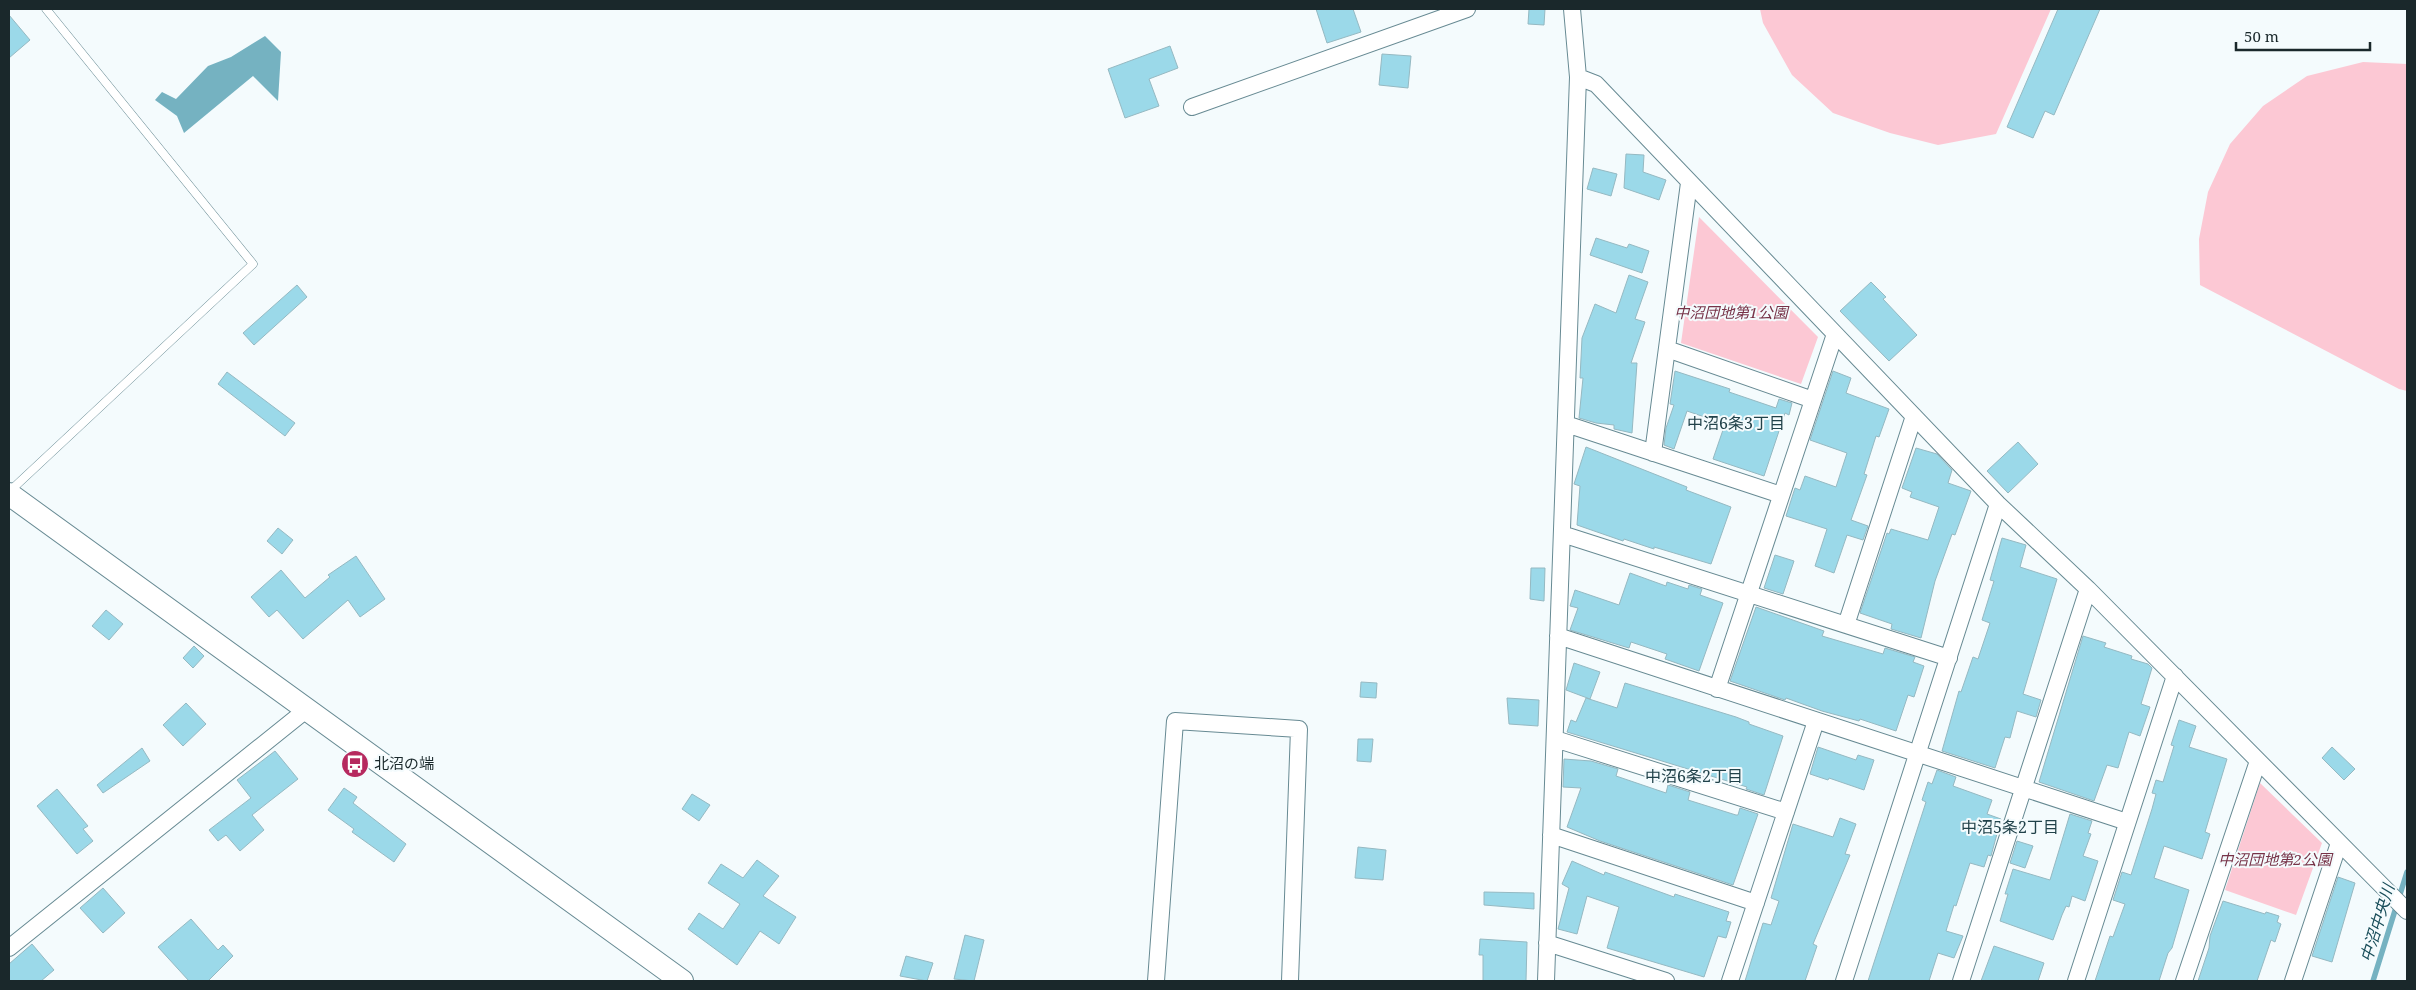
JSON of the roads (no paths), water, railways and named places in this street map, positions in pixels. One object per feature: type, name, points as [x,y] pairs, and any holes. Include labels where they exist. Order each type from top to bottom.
[{"type":"street","points":[[1192,106],[1467,9]]},
{"type":"street","points":[[1546,981],[1578,77],[1572,9]]},
{"type":"street","points":[[1578,77],[1596,84],[1998,504],[2088,589],[2407,911]]},
{"type":"street","points":[[1653,453],[1689,183]]},
{"type":"street","points":[[1717,688],[1835,334]]},
{"type":"street","points":[[1667,349],[1813,400]]},
{"type":"street","points":[[1846,625],[1914,416]]},
{"type":"street","points":[[1566,424],[1781,496]]},
{"type":"street","points":[[9,493],[682,981]]},
{"type":"street","points":[[1844,981],[1998,504]]},
{"type":"street","points":[[1562,534],[1949,658]]},
{"type":"street","points":[[1961,981],[2088,589]]},
{"type":"street","points":[[1558,636],[1917,755],[2127,822]]},
{"type":"street","points":[[2076,981],[2175,676]]},
{"type":"street","points":[[9,948],[306,710]]},
{"type":"street","points":[[1156,981],[1175,721],[1299,728],[1290,981]]},
{"type":"street","points":[[1730,981],[1816,721]]},
{"type":"street","points":[[1555,739],[1786,812]]},
{"type":"street","points":[[2184,981],[2258,761]]},
{"type":"street","points":[[1551,835],[1756,903]]},
{"type":"street","points":[[2293,981],[2339,843]]},
{"type":"street","points":[[1548,943],[1666,981]]},
{"type":"lane","points":[[9,493],[252,264],[46,9]]},
{"type":"water","points":[[265,36],[281,52],[278,101],[253,76],[184,133],[177,116],[155,100],[162,92],[176,99],[208,66],[231,57]]},
{"type":"waterway","name":"中沼中央川","points":[[2373,981],[2407,872]]},
{"type":"place","name":"北沼の端","points":[[355,764]]},
{"type":"district","name":"中沼6条3丁目","points":[[1736,423]]},
{"type":"district","name":"中沼6条2丁目","points":[[1694,776]]},
{"type":"district","name":"中沼5条2丁目","points":[[2010,827]]},
{"type":"park label","name":"中沼団地第1公園","points":[[1731,313]]},
{"type":"park label","name":"中沼団地第2公園","points":[[2275,860]]}]
